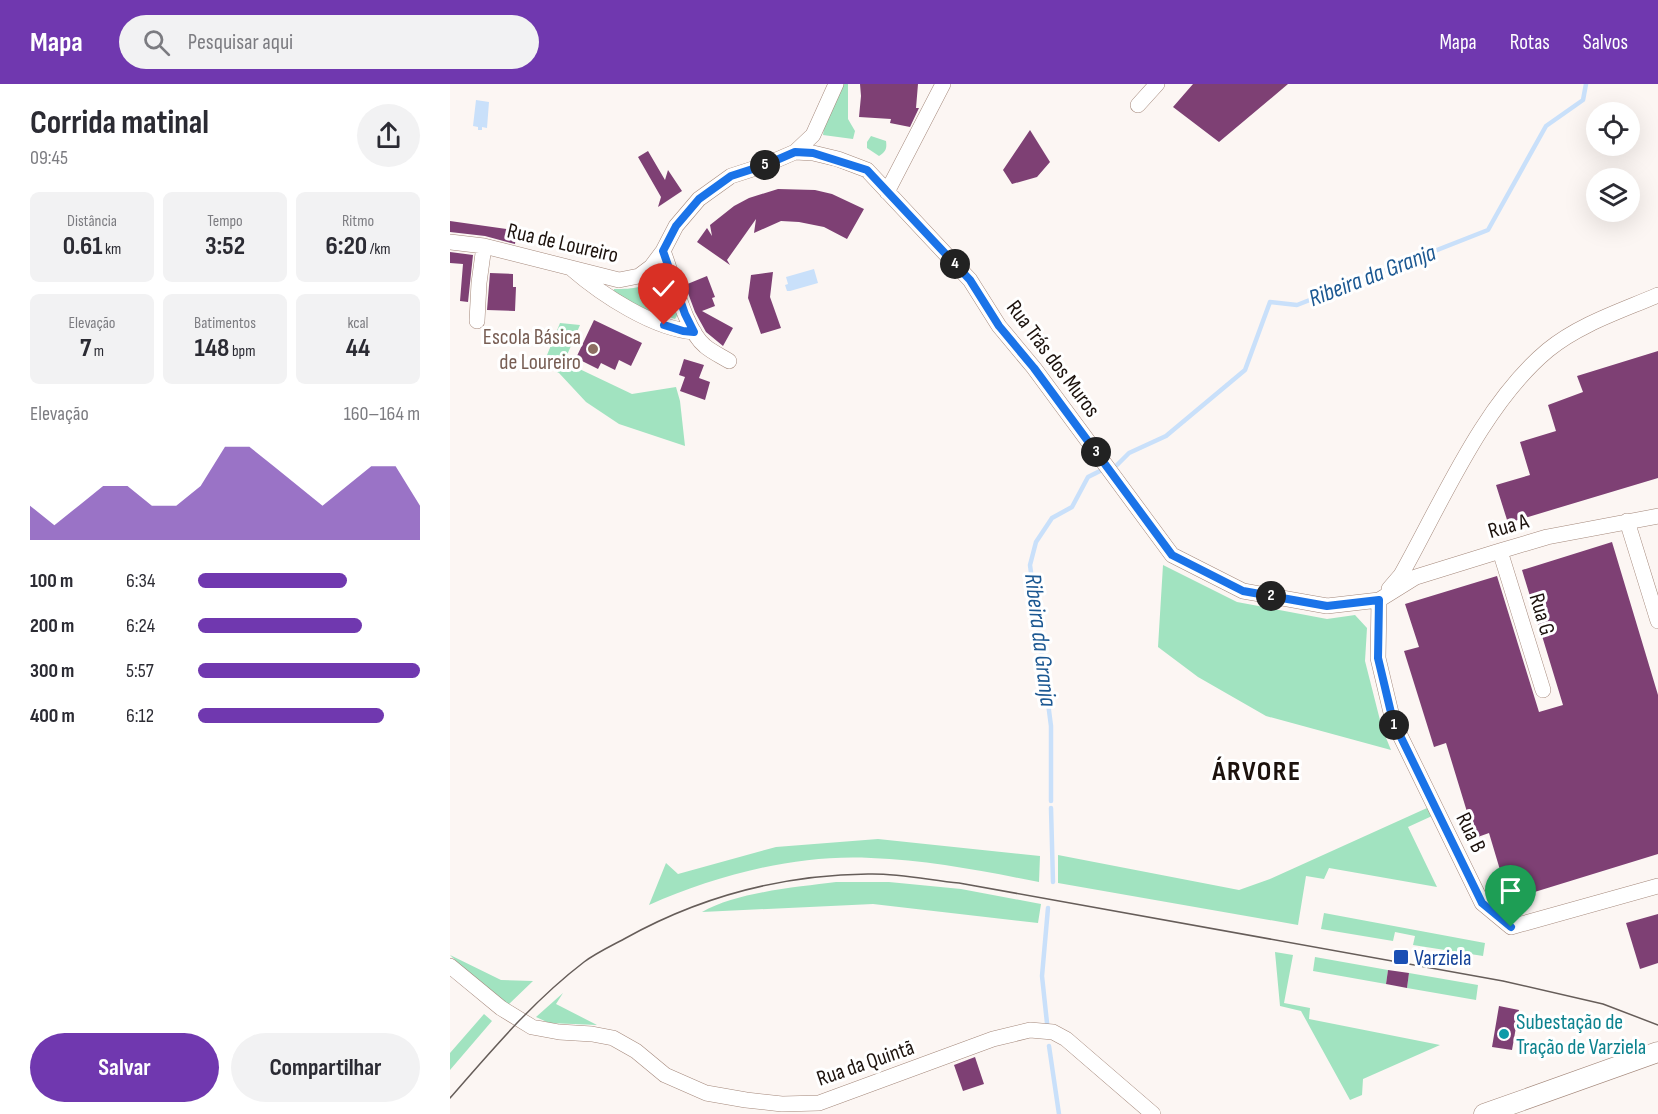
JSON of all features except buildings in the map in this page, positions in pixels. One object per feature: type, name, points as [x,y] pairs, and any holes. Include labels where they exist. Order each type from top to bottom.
[{"type":"main road","points":[[1484,1114],[1658,1052]]},
{"type":"street","points":[[795,152],[813,135],[836,84]]},
{"type":"street","points":[[887,192],[943,84]]},
{"type":"street","points":[[1138,105],[1157,84]]},
{"type":"street","name":"Rua Trás dos Muros","points":[[795,152],[813,153],[867,170],[970,280],[999,326],[1034,368],[1172,555],[1243,591],[1327,606],[1379,600]]},
{"type":"street","name":"Rua de Loureiro","points":[[450,242],[484,246],[619,280],[639,276],[651,267],[663,251],[676,226],[699,199],[731,176],[795,152]]},
{"type":"street","points":[[477,321],[484,246]]},
{"type":"street","points":[[663,251],[685,314],[694,332],[703,345],[729,361]]},
{"type":"street","points":[[569,268],[592,287],[616,302],[664,325],[694,332]]},
{"type":"street","points":[[1379,600],[1401,575],[1479,434],[1509,390],[1549,350],[1596,320],[1658,295]]},
{"type":"street","name":"Rua A","points":[[1379,600],[1416,577],[1500,551],[1547,537],[1658,516]]},
{"type":"street","points":[[1627,521],[1658,621]]},
{"type":"street","name":"Rua G","points":[[1500,551],[1543,690]]},
{"type":"street","name":"Rua B","points":[[1379,600],[1378,658],[1393,721],[1482,903],[1511,927],[1658,886]]},
{"type":"street","name":"Rua da Quintã","points":[[450,966],[501,1008],[532,1027],[613,1038],[636,1051],[665,1075],[706,1093],[782,1104],[819,1103],[993,1039],[1030,1030],[1053,1032],[1066,1039],[1153,1114]]},
{"type":"green space","points":[[841,84],[848,84],[848,119],[855,131],[853,139],[823,135]]},
{"type":"green space","points":[[871,136],[886,141],[886,150],[879,156],[867,148],[867,142]]},
{"type":"green space","points":[[661,274],[667,280],[678,314],[675,319],[647,310],[613,293],[614,289],[644,285]]},
{"type":"green space","points":[[560,323],[580,325],[567,355],[569,364],[632,394],[676,387],[680,401],[685,446],[619,424],[586,402],[559,373],[543,365]]},
{"type":"green space","points":[[1163,565],[1237,602],[1327,619],[1355,615],[1367,628],[1365,661],[1382,728],[1391,750],[1266,716],[1198,677],[1158,647]]},
{"type":"green space","points":[[1427,808],[1432,816],[1408,827],[1437,887],[1329,868],[1324,879],[1306,876],[1298,925],[1058,883],[1058,855],[1239,890],[1270,879]]},
{"type":"green space","points":[[878,839],[1040,856],[1039,882],[976,870],[892,859],[814,859],[729,876],[649,905],[666,863],[678,874],[776,847]]},
{"type":"green space","points":[[836,882],[889,882],[961,889],[1041,904],[1038,923],[873,904],[702,912],[716,905],[749,895]]},
{"type":"green space","points":[[1324,913],[1485,943],[1483,956],[1413,945],[1415,936],[1395,932],[1393,941],[1321,929]]},
{"type":"green space","points":[[1275,952],[1293,955],[1284,1003],[1310,1008],[1309,1019],[1440,1045],[1363,1079],[1362,1095],[1350,1100],[1301,1011],[1280,1006]]},
{"type":"green space","points":[[450,955],[501,980],[533,981],[508,1005],[476,981]]},
{"type":"green space","points":[[1315,957],[1388,970],[1386,984],[1313,971]]},
{"type":"green space","points":[[1409,973],[1478,985],[1476,1000],[1407,988]]},
{"type":"green space","points":[[563,993],[556,1004],[597,1025],[549,1023],[536,1017]]},
{"type":"green space","points":[[484,1014],[492,1021],[450,1070],[450,1053]]},
{"type":"water","points":[[476,100],[489,102],[487,128],[482,127],[482,130],[473,126]]},
{"type":"water","points":[[814,269],[818,283],[787,291],[786,277]]},
{"type":"waterway","name":"Ribeira da Granja","points":[[1117,465],[1129,453],[1166,436],[1245,370],[1270,302],[1297,305],[1488,230],[1546,126],[1583,100],[1586,84]]},
{"type":"waterway","name":"Ribeira da Granja","points":[[1051,801],[1051,726],[1030,565],[1036,542],[1052,518],[1072,507],[1088,477],[1100,471]]},
{"type":"waterway","name":"Ribeira da Granja","points":[[1051,808],[1053,882]]},
{"type":"waterway","name":"Ribeira da Granja","points":[[1047,1023],[1042,976],[1048,908]]},
{"type":"waterway","name":"Ribeira da Granja","points":[[1049,1046],[1059,1114]]},
{"type":"tram line","points":[[450,1098],[497,1044],[547,993],[584,962],[599,953],[652,924],[711,900],[773,884],[836,875],[891,875],[959,883],[1503,981],[1603,1004],[1658,1025]]},
{"type":"place","name":"Escola Básica de Loureiro","points":[[593,349]]},
{"type":"place","name":"Varziela","points":[[1401,957]]},
{"type":"place","name":"Subestação de Tração de Varziela","points":[[1504,1034]]},
{"type":"district","name":"ÁRVORE","points":[[1257,770]]},
{"type":"route","points":[[664,325],[694,332],[685,314],[663,251],[676,226],[699,199],[731,176],[795,152],[813,153],[838,159],[867,170],[970,280],[999,326],[1034,368],[1172,555],[1243,591],[1327,606],[1379,600],[1378,658],[1393,721],[1482,903],[1511,927]]}]
